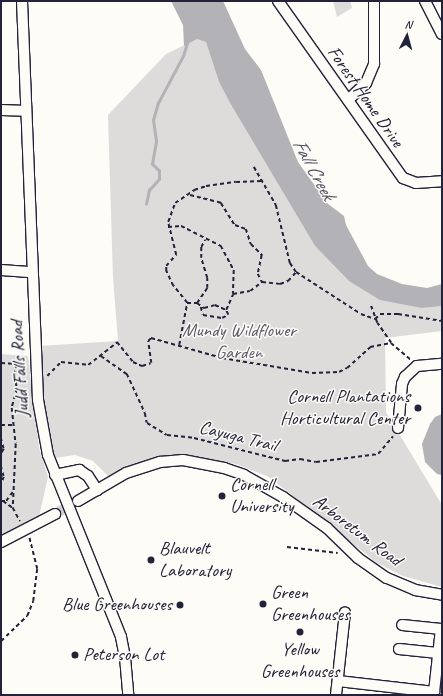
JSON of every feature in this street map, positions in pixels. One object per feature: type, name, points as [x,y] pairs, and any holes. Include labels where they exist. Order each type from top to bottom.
[{"type":"street","name":"Judd Falls Road","points":[[22,1],[38,400],[48,455],[55,475],[121,637],[125,657],[128,695]]},
{"type":"street","name":"Forest Home Drive","points":[[278,1],[336,87],[348,100],[403,178],[416,183],[442,181]]},
{"type":"street","points":[[348,100],[366,83],[374,64],[374,1]]},
{"type":"street","points":[[425,1],[442,34]]},
{"type":"street","points":[[1,110],[26,111]]},
{"type":"street","points":[[1,270],[32,272]]},
{"type":"street","points":[[398,428],[402,384],[408,374],[417,366],[442,364]]},
{"type":"street","name":"Arboretum Road","points":[[78,501],[126,473],[160,462],[183,460],[224,468],[250,478],[283,497],[327,528],[358,558],[387,578],[415,590],[442,595]]},
{"type":"street","points":[[55,475],[78,470],[88,476],[98,490]]},
{"type":"street","points":[[1,542],[55,514]]},
{"type":"street","points":[[336,695],[345,612]]},
{"type":"street","points":[[338,680],[434,692],[441,629],[402,625]]},
{"type":"street","points":[[399,649],[438,653]]},
{"type":"path","points":[[254,167],[276,205],[290,263],[296,272],[361,314],[375,319]]},
{"type":"path","points":[[187,303],[173,286],[166,271],[166,266],[176,255],[168,226],[170,212],[175,203],[190,195],[194,190],[206,186],[236,182],[263,181]]},
{"type":"path","points":[[190,195],[221,203],[235,224],[248,231],[251,244],[262,255],[258,274],[262,282]]},
{"type":"path","points":[[168,226],[181,226],[220,246],[234,270],[233,294],[226,310],[228,315],[222,318],[203,315],[201,307],[197,302]]},
{"type":"path","points":[[187,303],[197,302],[207,288],[207,278],[201,258],[201,247],[206,240]]},
{"type":"path","points":[[233,294],[250,291],[262,282],[280,284],[288,281],[296,272]]},
{"type":"path","points":[[179,345],[187,303]]},
{"type":"path","points":[[370,304],[375,319],[391,343],[417,366]]},
{"type":"path","points":[[201,307],[210,308],[215,305],[226,310]]},
{"type":"path","points":[[375,319],[380,314],[398,314],[442,321]]},
{"type":"path","points":[[41,377],[46,377],[61,362],[88,365],[119,342],[133,362],[142,366],[151,363],[148,341],[151,338],[179,345],[198,353],[222,358],[329,374],[347,368],[370,347],[391,343]]},
{"type":"path","name":"Cayuga Trail","points":[[101,356],[126,374],[145,413],[147,423],[151,427],[167,435],[194,438],[285,461],[297,459],[328,461],[378,454],[398,428]]},
{"type":"path","points":[[1,363],[17,364],[28,372]]},
{"type":"path","points":[[13,508],[16,444],[12,408],[17,389],[15,375],[17,364]]},
{"type":"path","points":[[1,425],[13,425]]},
{"type":"path","points":[[1,438],[4,449],[1,454]]},
{"type":"path","points":[[1,466],[4,477],[1,485]]},
{"type":"path","points":[[1,642],[27,616],[33,601],[37,581],[36,559],[26,530],[13,508],[2,501],[14,490]]},
{"type":"path","points":[[287,546],[343,554]]},
{"type":"green space","points":[[333,1],[350,1],[352,8],[337,17]]},
{"type":"green space","name":"Mundy Wildflower Garden","points":[[197,39],[206,42],[219,82],[230,103],[315,246],[349,281],[422,308],[442,306],[442,331],[385,338],[386,412],[442,505],[442,587],[403,576],[377,563],[269,477],[236,464],[198,457],[169,456],[133,465],[109,477],[93,461],[75,455],[54,458],[45,411],[39,346],[118,341],[113,278],[108,115],[166,54]]},
{"type":"green space","points":[[1,354],[28,356],[39,448],[48,477],[39,517],[1,536]]},
{"type":"shaded area","points":[[171,1],[223,1],[245,49],[261,70],[298,162],[328,204],[344,216],[346,225],[368,266],[377,274],[402,284],[427,288],[442,284],[442,306],[422,308],[380,300],[349,281],[315,246],[230,103],[219,82],[206,42],[197,39],[184,46],[183,25]]},
{"type":"shaded area","points":[[442,414],[442,475],[437,474],[425,462],[422,444],[430,424],[435,417]]},
{"type":"waterway","points":[[146,204],[149,190],[159,179],[159,171],[152,164],[156,141],[153,120],[158,103],[183,56],[187,43]]},
{"type":"tunnel","points":[[55,514],[76,502]]},
{"type":"place","name":"Cornell Plantations Horticultural Center","points":[[418,408]]},
{"type":"place","name":"Cornell University","points":[[222,496]]},
{"type":"place","name":"Blauvelt Laboratory","points":[[151,560]]},
{"type":"place","name":"Green Greenhouses","points":[[263,604]]},
{"type":"place","name":"Blue Greenhouses","points":[[180,605]]},
{"type":"place","name":"Yellow Greenhouses","points":[[300,632]]},
{"type":"place","name":"Peterson Lot","points":[[75,655]]},
{"type":"water label","name":"Fall Creek","points":[[314,169]]}]
